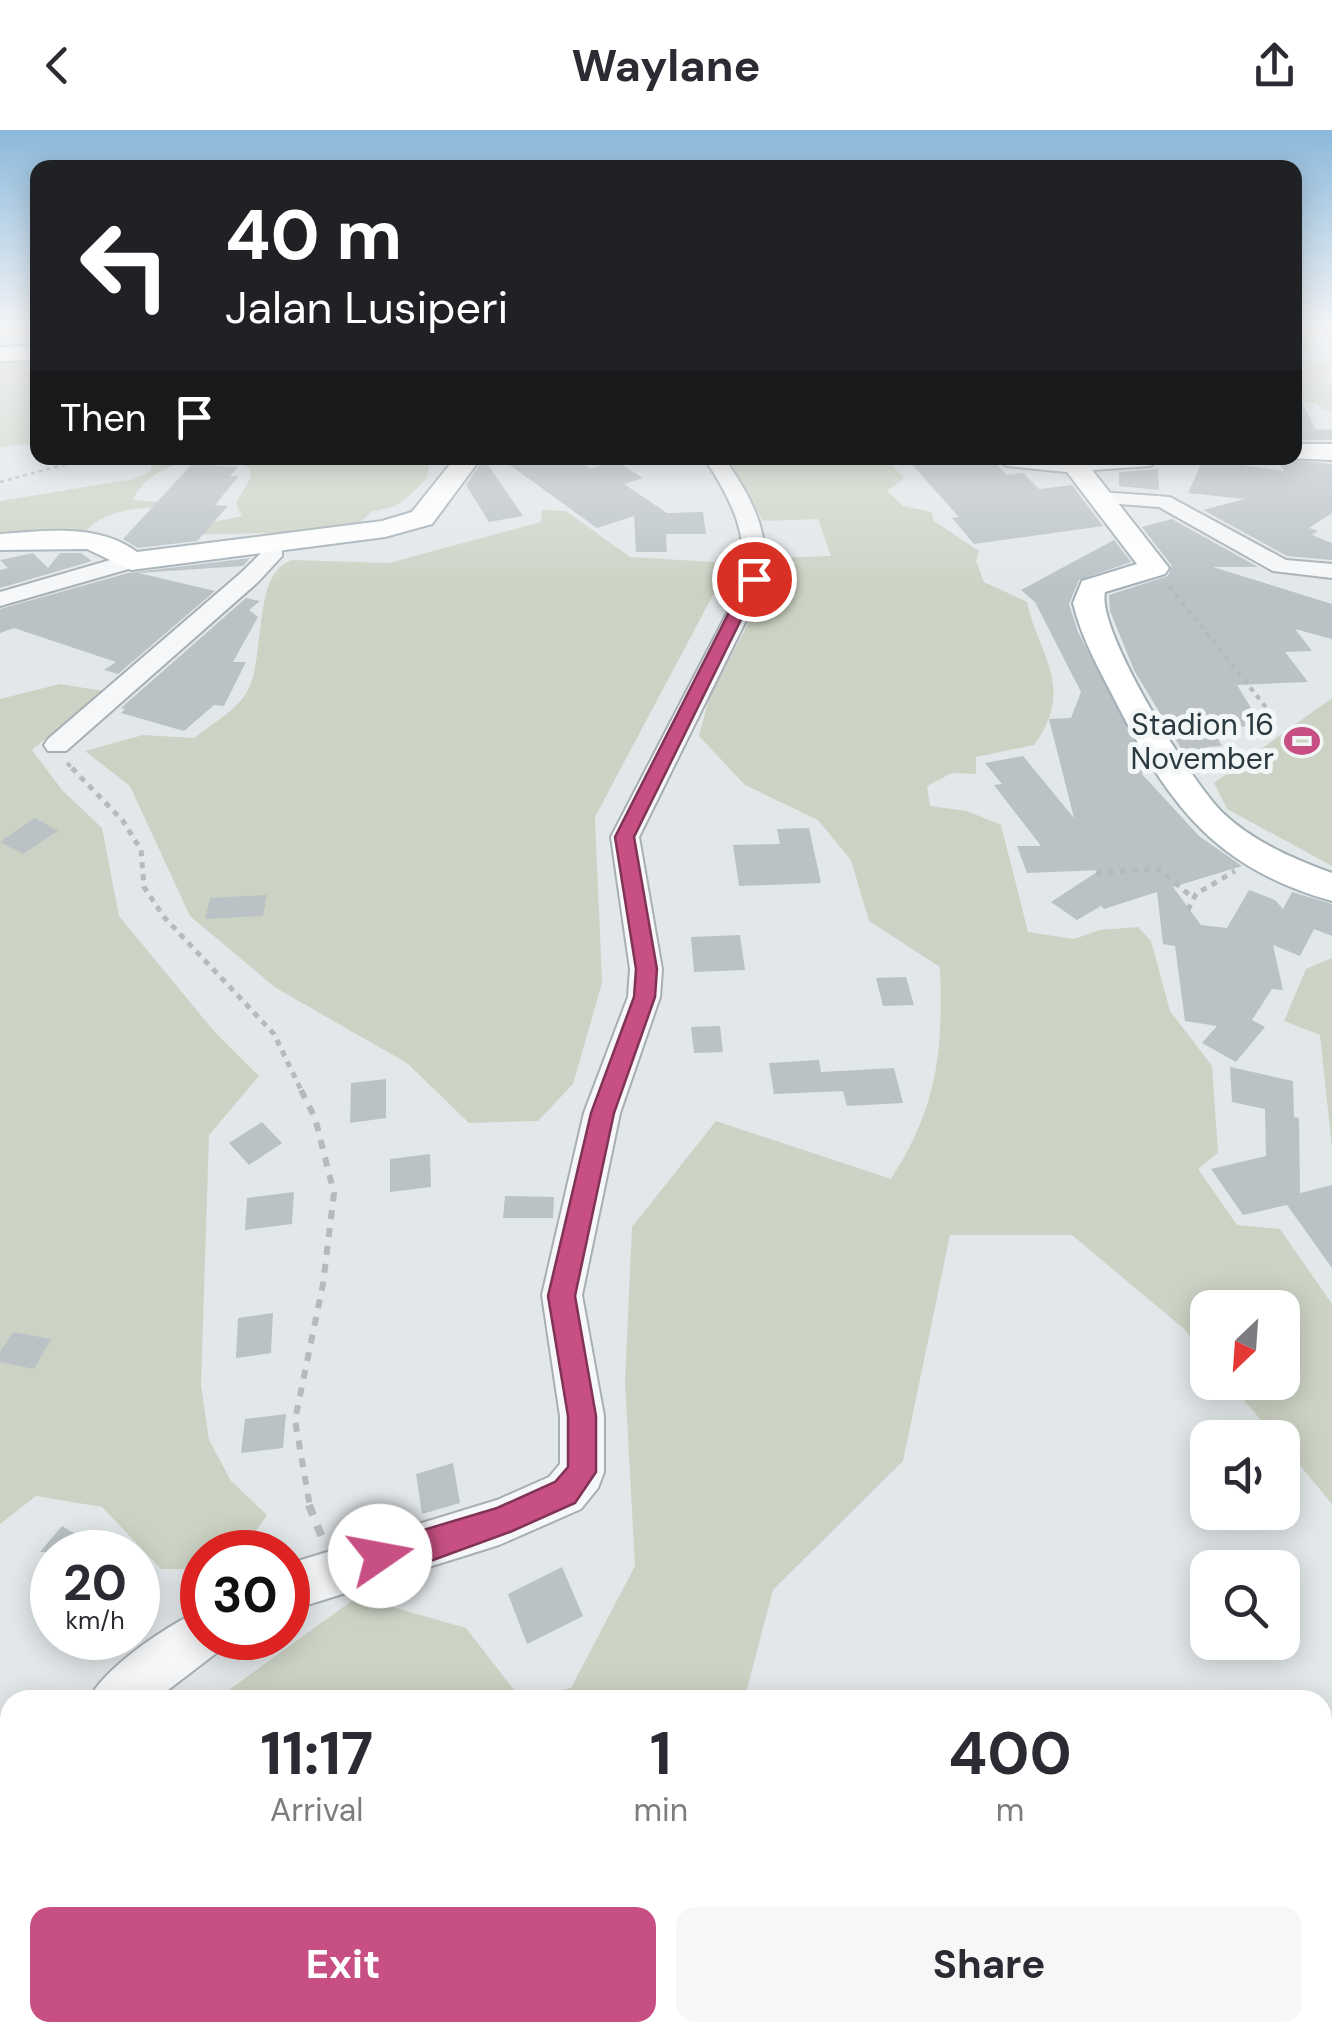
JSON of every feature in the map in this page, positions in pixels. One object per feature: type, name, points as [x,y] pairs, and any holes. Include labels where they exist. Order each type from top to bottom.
[{"type":"main road","points":[[1302,452],[1332,452]]},
{"type":"main road","points":[[0,542],[97,542],[119,550],[131,562],[271,546],[416,522],[435,504],[463,465]]},
{"type":"main road","points":[[1075,465],[1155,570],[1090,588],[1090,614],[1161,761],[1199,812],[1252,856],[1332,888]]},
{"type":"street","points":[[310,1579],[500,1522],[565,1493],[582,1472],[582,1416],[562,1296],[602,1113],[644,997],[646,969],[625,837],[750,590],[758,549],[743,506],[718,465]]},
{"type":"street","points":[[1100,498],[1163,501],[1282,566],[1332,571]]},
{"type":"street","points":[[58,745],[250,578],[272,555],[271,546]]},
{"type":"street","points":[[0,600],[131,562]]},
{"type":"street","points":[[127,1690],[180,1650]]},
{"type":"path","points":[[0,482],[64,465]]},
{"type":"path","points":[[1155,570],[1273,716]]},
{"type":"path","points":[[58,745],[61,756],[123,822],[142,850],[144,888],[164,917],[274,1034],[316,1118],[334,1194],[323,1284],[295,1420],[310,1505],[335,1570]]},
{"type":"path","points":[[1188,910],[1193,898],[1252,856]]},
{"type":"path","points":[[1096,872],[1142,864],[1158,866],[1181,882],[1193,898]]},
{"type":"green space","points":[[0,414],[30,414],[30,444],[0,447]]},
{"type":"green space","points":[[152,465],[176,465],[153,476],[133,500],[172,503],[169,506],[112,514],[84,533],[0,535],[0,501],[133,479],[150,472]]},
{"type":"green space","points":[[243,465],[429,465],[427,478],[409,496],[395,506],[371,512],[352,531],[176,535],[180,529],[242,516],[236,503],[251,477],[250,468]]},
{"type":"green space","points":[[730,465],[892,465],[904,478],[887,491],[903,506],[931,512],[934,521],[979,551],[976,561],[984,582],[1027,602],[1051,672],[1052,706],[1046,724],[1034,745],[976,757],[976,774],[952,773],[927,786],[930,806],[967,811],[1001,825],[1028,932],[1074,939],[1100,930],[1138,927],[1151,941],[1170,1011],[1212,1066],[1218,1153],[1198,1169],[1237,1225],[1280,1229],[1332,1304],[1332,1504],[1300,1465],[1300,1420],[1261,1420],[1244,1400],[1300,1400],[1300,1290],[1190,1290],[1190,1336],[1072,1235],[950,1235],[903,1461],[773,1590],[747,1690],[562,1690],[571,1688],[635,1566],[625,1381],[632,1227],[716,1121],[891,1179],[919,1127],[934,1078],[940,1026],[940,967],[869,921],[851,860],[818,820],[745,785],[699,736],[710,695],[754,613],[769,558],[831,556],[818,519],[763,521]]},
{"type":"green space","points":[[542,510],[566,511],[630,557],[730,563],[595,817],[602,983],[573,1084],[538,1121],[469,1123],[407,1063],[276,988],[190,916],[130,786],[85,751],[143,735],[194,738],[232,710],[250,684],[270,583],[278,569],[292,560],[389,563],[541,522]]},
{"type":"green space","points":[[60,684],[103,691],[32,750],[62,790],[102,828],[119,916],[213,1030],[259,1076],[209,1135],[201,1385],[209,1440],[231,1481],[267,1515],[257,1530],[180,1530],[180,1569],[160,1568],[160,1530],[124,1530],[102,1507],[36,1496],[0,1524],[0,699]]},
{"type":"green space","name":"Stadion 16 November","points":[[1332,698],[1332,866],[1227,809],[1214,783]]},
{"type":"green space","points":[[1332,958],[1332,1148],[1320,1035],[1284,1021],[1306,969]]},
{"type":"green space","points":[[357,1597],[466,1628],[514,1690],[229,1690],[270,1660],[310,1660],[310,1631]]},
{"type":"building","points":[[1302,414],[1308,414],[1315,429],[1332,430],[1332,440],[1302,440]]},
{"type":"building","points":[[1302,461],[1332,464],[1332,513],[1309,528],[1318,531],[1312,535],[1332,543],[1332,560],[1287,556],[1203,510],[1245,499],[1188,493],[1201,465],[1284,471],[1280,465],[1302,465]]},
{"type":"building","points":[[191,465],[238,467],[230,476],[239,476],[215,505],[228,506],[197,541],[138,548],[123,539]]},
{"type":"building","points":[[480,465],[488,465],[523,516],[489,522],[466,485]]},
{"type":"building","points":[[510,465],[585,465],[590,469],[622,465],[643,478],[624,484],[667,513],[703,512],[706,534],[666,534],[667,552],[636,552],[634,516],[597,528]]},
{"type":"building","points":[[912,465],[997,465],[1007,475],[1023,473],[1039,489],[1072,485],[1103,526],[974,544],[952,518],[959,517]]},
{"type":"building","points":[[1158,469],[1159,490],[1119,486],[1119,472]]},
{"type":"building","points":[[1172,519],[1258,567],[1213,567],[1332,604],[1332,639],[1295,629],[1312,651],[1285,652],[1308,682],[1237,685],[1262,726],[1211,727],[1222,746],[1206,747],[1220,772],[1194,770],[1134,670],[1110,611],[1109,595],[1168,576],[1172,566],[1142,527]]},
{"type":"building","points":[[1114,540],[1131,562],[1079,580],[1069,604],[1078,632],[1152,773],[1141,773],[1199,836],[1242,866],[1173,887],[1201,925],[1227,928],[1249,890],[1275,900],[1283,909],[1292,892],[1332,904],[1332,936],[1314,929],[1300,956],[1273,945],[1283,990],[1272,989],[1252,1020],[1265,1027],[1236,1062],[1202,1043],[1217,1026],[1185,1021],[1175,946],[1163,944],[1157,892],[1104,909],[1101,906],[1077,920],[1051,902],[1100,870],[1027,873],[1017,846],[1041,846],[994,785],[1002,784],[985,763],[1023,756],[1074,818],[1049,719],[1071,718],[1081,692],[1035,602],[1021,590]]},
{"type":"building","points":[[33,553],[48,568],[60,553],[81,553],[92,561],[0,588],[0,570],[8,568],[0,560]]},
{"type":"building","points":[[250,558],[243,566],[139,573],[215,591],[118,674],[104,670],[116,662],[14,628],[0,633],[0,609],[128,573]]},
{"type":"building","points":[[246,598],[260,601],[249,610],[258,617],[233,662],[246,662],[224,706],[214,705],[184,731],[121,713],[125,709],[121,708]]},
{"type":"building","points":[[35,818],[58,831],[23,854],[0,842]]},
{"type":"building","points":[[809,828],[821,883],[739,886],[733,845],[780,844],[777,829]]},
{"type":"building","points":[[267,895],[263,916],[205,919],[210,898]]},
{"type":"building","points":[[740,935],[745,970],[694,972],[691,937]]},
{"type":"building","points":[[906,977],[914,1005],[883,1006],[876,978]]},
{"type":"building","points":[[720,1026],[723,1052],[694,1053],[691,1027]]},
{"type":"building","points":[[819,1060],[821,1072],[894,1068],[903,1103],[847,1106],[843,1091],[774,1094],[769,1063]]},
{"type":"building","points":[[1230,1067],[1293,1081],[1294,1117],[1299,1118],[1300,1193],[1332,1185],[1332,1268],[1287,1205],[1243,1215],[1211,1169],[1266,1156],[1265,1109],[1232,1102]]},
{"type":"building","points":[[386,1079],[386,1118],[350,1123],[351,1083]]},
{"type":"building","points":[[262,1122],[282,1143],[249,1165],[229,1143]]},
{"type":"building","points":[[430,1154],[431,1187],[390,1192],[390,1159]]},
{"type":"building","points":[[294,1192],[292,1224],[245,1230],[247,1198]]},
{"type":"building","points":[[505,1196],[554,1197],[553,1218],[503,1218]]},
{"type":"building","points":[[273,1313],[271,1353],[236,1358],[238,1318]]},
{"type":"building","points":[[13,1332],[51,1339],[34,1369],[0,1362],[0,1352]]},
{"type":"building","points":[[286,1414],[283,1448],[241,1453],[245,1419]]},
{"type":"building","points":[[453,1463],[460,1503],[422,1514],[416,1474]]},
{"type":"building","points":[[562,1567],[583,1616],[527,1644],[508,1594]]},
{"type":"place","name":"Stadion 16 November","points":[[1302,741]]},
{"type":"route","points":[[380,1556],[433,1545],[500,1522],[565,1493],[582,1472],[582,1416],[562,1296],[602,1113],[644,997],[646,969],[625,837],[638,803],[754,579]]}]
